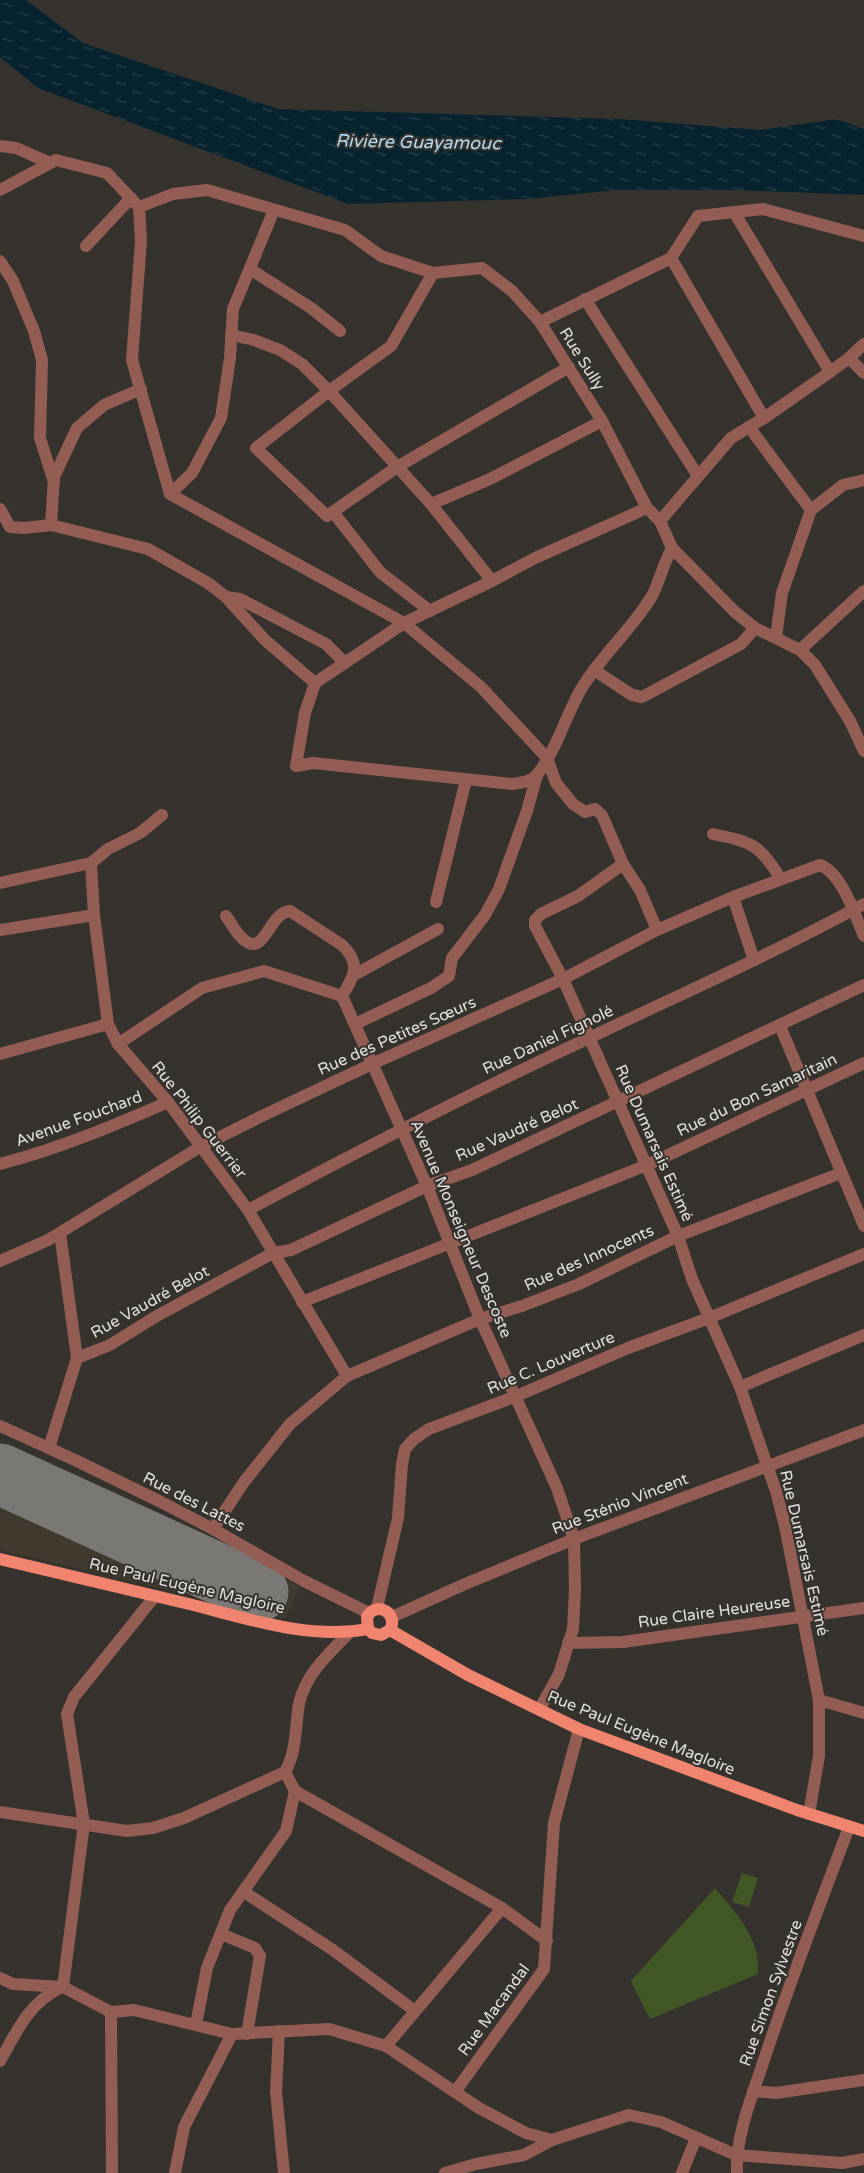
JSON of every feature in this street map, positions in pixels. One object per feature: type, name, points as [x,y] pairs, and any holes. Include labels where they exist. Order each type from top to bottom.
[{"type":"main road","name":"Rue Paul Eugène Magloire","points":[[0,1559],[269,1623],[320,1632],[349,1633],[368,1629]]},
{"type":"main road","points":[[384,1610],[391,1624],[381,1635],[376,1635],[368,1629],[366,1621],[373,1611],[384,1610]]},
{"type":"main road","name":"Rue Paul Eugène Magloire","points":[[391,1624],[468,1675],[579,1729],[809,1814],[864,1831]]},
{"type":"street","points":[[0,146],[22,150],[50,164]]},
{"type":"street","points":[[0,190],[56,160],[107,173],[135,202],[141,241],[132,360],[170,494],[404,623],[481,687],[547,758],[556,783],[573,804],[579,810],[585,812],[595,809],[602,815],[623,864],[640,890],[657,930]]},
{"type":"street","name":"Rue Sully","points":[[135,202],[173,194],[207,190],[345,230],[382,256],[433,273],[482,268],[512,291],[540,322],[602,421],[647,508],[660,521],[672,548],[735,612],[755,628],[800,650],[816,665],[850,721],[864,751]]},
{"type":"street","points":[[86,246],[135,202]]},
{"type":"street","points":[[540,322],[671,258],[698,216],[764,209],[864,236]]},
{"type":"street","points":[[170,494],[192,473],[221,418],[230,358],[233,310],[274,210]]},
{"type":"street","points":[[734,212],[830,372]]},
{"type":"street","points":[[671,258],[764,418]]},
{"type":"street","points":[[0,261],[13,281],[34,331],[42,360],[40,438],[54,482]]},
{"type":"street","points":[[250,269],[312,308],[340,331]]},
{"type":"street","points":[[433,273],[391,346],[256,448],[327,516],[397,467],[569,367]]},
{"type":"street","points":[[585,299],[698,476]]},
{"type":"street","points":[[231,335],[254,340],[280,350],[302,364],[432,504],[492,581]]},
{"type":"street","points":[[660,521],[731,438],[764,418],[830,372],[864,344]]},
{"type":"street","points":[[849,358],[864,373]]},
{"type":"street","points":[[51,525],[54,482],[77,428],[104,405],[140,389]]},
{"type":"street","points":[[432,504],[490,479],[602,421]]},
{"type":"street","points":[[749,427],[811,510]]},
{"type":"street","points":[[776,638],[782,593],[811,510],[843,485],[864,480]]},
{"type":"street","points":[[647,508],[535,558],[404,623],[315,683],[305,713],[296,766],[314,763],[512,784],[531,780],[547,758],[581,690],[594,670],[653,594],[672,548]]},
{"type":"street","points":[[0,509],[10,527],[24,528],[51,525],[148,549],[208,583],[226,597],[265,640],[315,683]]},
{"type":"street","points":[[333,512],[380,572],[430,611]]},
{"type":"street","points":[[800,650],[864,591]]},
{"type":"street","points":[[226,597],[240,600],[326,644],[345,663]]},
{"type":"street","points":[[594,670],[632,695],[642,697],[741,644],[755,628]]},
{"type":"street","points":[[355,1024],[431,988],[449,976],[452,958],[485,915],[499,889],[527,811],[536,775]]},
{"type":"street","points":[[436,902],[466,780]]},
{"type":"street","points":[[0,883],[91,863],[108,849],[140,833],[162,815]]},
{"type":"street","points":[[713,834],[750,843],[764,853],[780,878]]},
{"type":"street","name":"Rue Philip Guerrier","points":[[91,863],[94,915],[108,1024],[118,1044],[168,1102],[248,1210],[347,1376]]},
{"type":"street","name":"Rue Dumarsais Estimé","points":[[623,864],[578,896],[541,914],[535,920],[535,926],[563,979],[678,1236],[692,1279],[740,1387],[767,1466],[785,1526],[819,1700],[820,1756],[809,1814]]},
{"type":"street","name":"Rue des Petites Sœurs","points":[[0,1260],[48,1240],[200,1147],[374,1063],[563,979],[657,930],[733,897],[780,878],[820,865],[833,873],[858,907]]},
{"type":"street","points":[[733,897],[754,960]]},
{"type":"street","points":[[858,907],[864,936]]},
{"type":"street","name":"Rue Daniel Fignolé","points":[[248,1210],[402,1128],[589,1038],[703,986],[858,907]]},
{"type":"street","points":[[118,1044],[202,988],[264,971],[342,996],[354,975],[354,962],[349,952],[290,912],[284,912],[276,917],[263,940],[257,943],[250,943],[243,938],[226,916]]},
{"type":"street","points":[[0,930],[94,915]]},
{"type":"street","points":[[354,975],[438,929]]},
{"type":"street","name":"Rue Vaudré Belot","points":[[78,1358],[110,1345],[154,1317],[272,1253],[290,1250],[427,1186],[472,1170],[864,985]]},
{"type":"street","name":"Avenue Monseigneur Descoste","points":[[342,996],[374,1063],[427,1186],[480,1319],[514,1397],[557,1488],[574,1539],[575,1610],[573,1629],[559,1674],[538,1710]]},
{"type":"street","points":[[0,1054],[108,1024]]},
{"type":"street","points":[[780,1026],[864,1226]]},
{"type":"street","name":"Rue du Bon Samaritain","points":[[302,1302],[647,1164],[864,1063]]},
{"type":"street","name":"Avenue Fouchard","points":[[0,1164],[42,1154],[102,1131],[168,1102]]},
{"type":"street","name":"Rue des Innocents","points":[[213,1528],[244,1482],[290,1424],[347,1376],[480,1319],[522,1306],[579,1284],[678,1236],[841,1173]]},
{"type":"street","points":[[50,1448],[78,1358],[60,1233]]},
{"type":"street","name":"Rue C. Louverture","points":[[373,1611],[398,1518],[405,1449],[411,1442],[429,1430],[864,1254]]},
{"type":"street","points":[[740,1387],[864,1335]]},
{"type":"street","name":"Rue des Lattes","points":[[0,1426],[50,1448],[213,1528],[304,1581],[373,1611]]},
{"type":"street","name":"Rue Sténio Vincent","points":[[391,1624],[465,1584],[574,1539],[864,1430]]},
{"type":"street","points":[[63,1987],[84,1824],[67,1714],[74,1697],[155,1596]]},
{"type":"street","name":"Rue Claire Heureuse","points":[[568,1643],[623,1642],[803,1615],[864,1608]]},
{"type":"street","points":[[0,1812],[127,1831],[153,1828],[184,1818],[285,1772],[290,1762],[299,1704],[306,1682],[329,1653],[349,1633]]},
{"type":"street","points":[[819,1700],[864,1713]]},
{"type":"street","name":"Rue Macandal","points":[[455,2092],[544,1969],[554,1823],[579,1729]]},
{"type":"street","points":[[285,1772],[294,1791],[502,1908],[547,1941]]},
{"type":"street","points":[[196,2024],[207,1968],[230,1910],[286,1831],[294,1791]]},
{"type":"street","name":"Rue Simon Sylvestre","points":[[737,2173],[736,2155],[754,2091],[780,2012],[849,1826]]},
{"type":"street","points":[[244,1892],[334,1950],[415,2011]]},
{"type":"street","points":[[386,2046],[502,1908]]},
{"type":"street","points":[[220,1934],[255,1948],[260,1956],[247,2034]]},
{"type":"street","points":[[0,1978],[13,1984],[63,1987],[111,2012],[134,2010],[232,2034],[329,2029],[386,2046],[506,2123],[526,2133],[552,2140]]},
{"type":"street","points":[[0,2061],[25,2016],[45,1996],[63,1987]]},
{"type":"street","points":[[111,2012],[112,2173]]},
{"type":"street","points":[[278,2031],[276,2092],[284,2173]]},
{"type":"street","points":[[175,2173],[184,2127],[232,2034]]},
{"type":"street","points":[[754,2091],[776,2093],[864,2080]]},
{"type":"street","points":[[445,2173],[476,2164],[524,2155],[552,2140],[630,2115],[661,2122],[736,2155],[842,2162],[864,2159]]},
{"type":"street","points":[[682,2173],[696,2138]]},
{"type":"shaded area","points":[[0,1449],[300,1586],[286,1618],[0,1550]]},
{"type":"green space","points":[[742,1873],[758,1878],[749,1907],[732,1902]]},
{"type":"green space","points":[[715,1888],[739,1917],[751,1938],[756,1949],[758,1974],[650,2019],[631,1981]]},
{"type":"water","name":"Rivière Guayamouc","points":[[0,0],[26,0],[83,43],[278,109],[620,119],[760,130],[837,119],[864,129],[864,195],[733,190],[616,190],[528,199],[348,204],[38,88],[0,57]]},
{"type":"runway","points":[[0,1474],[258,1592]]}]
